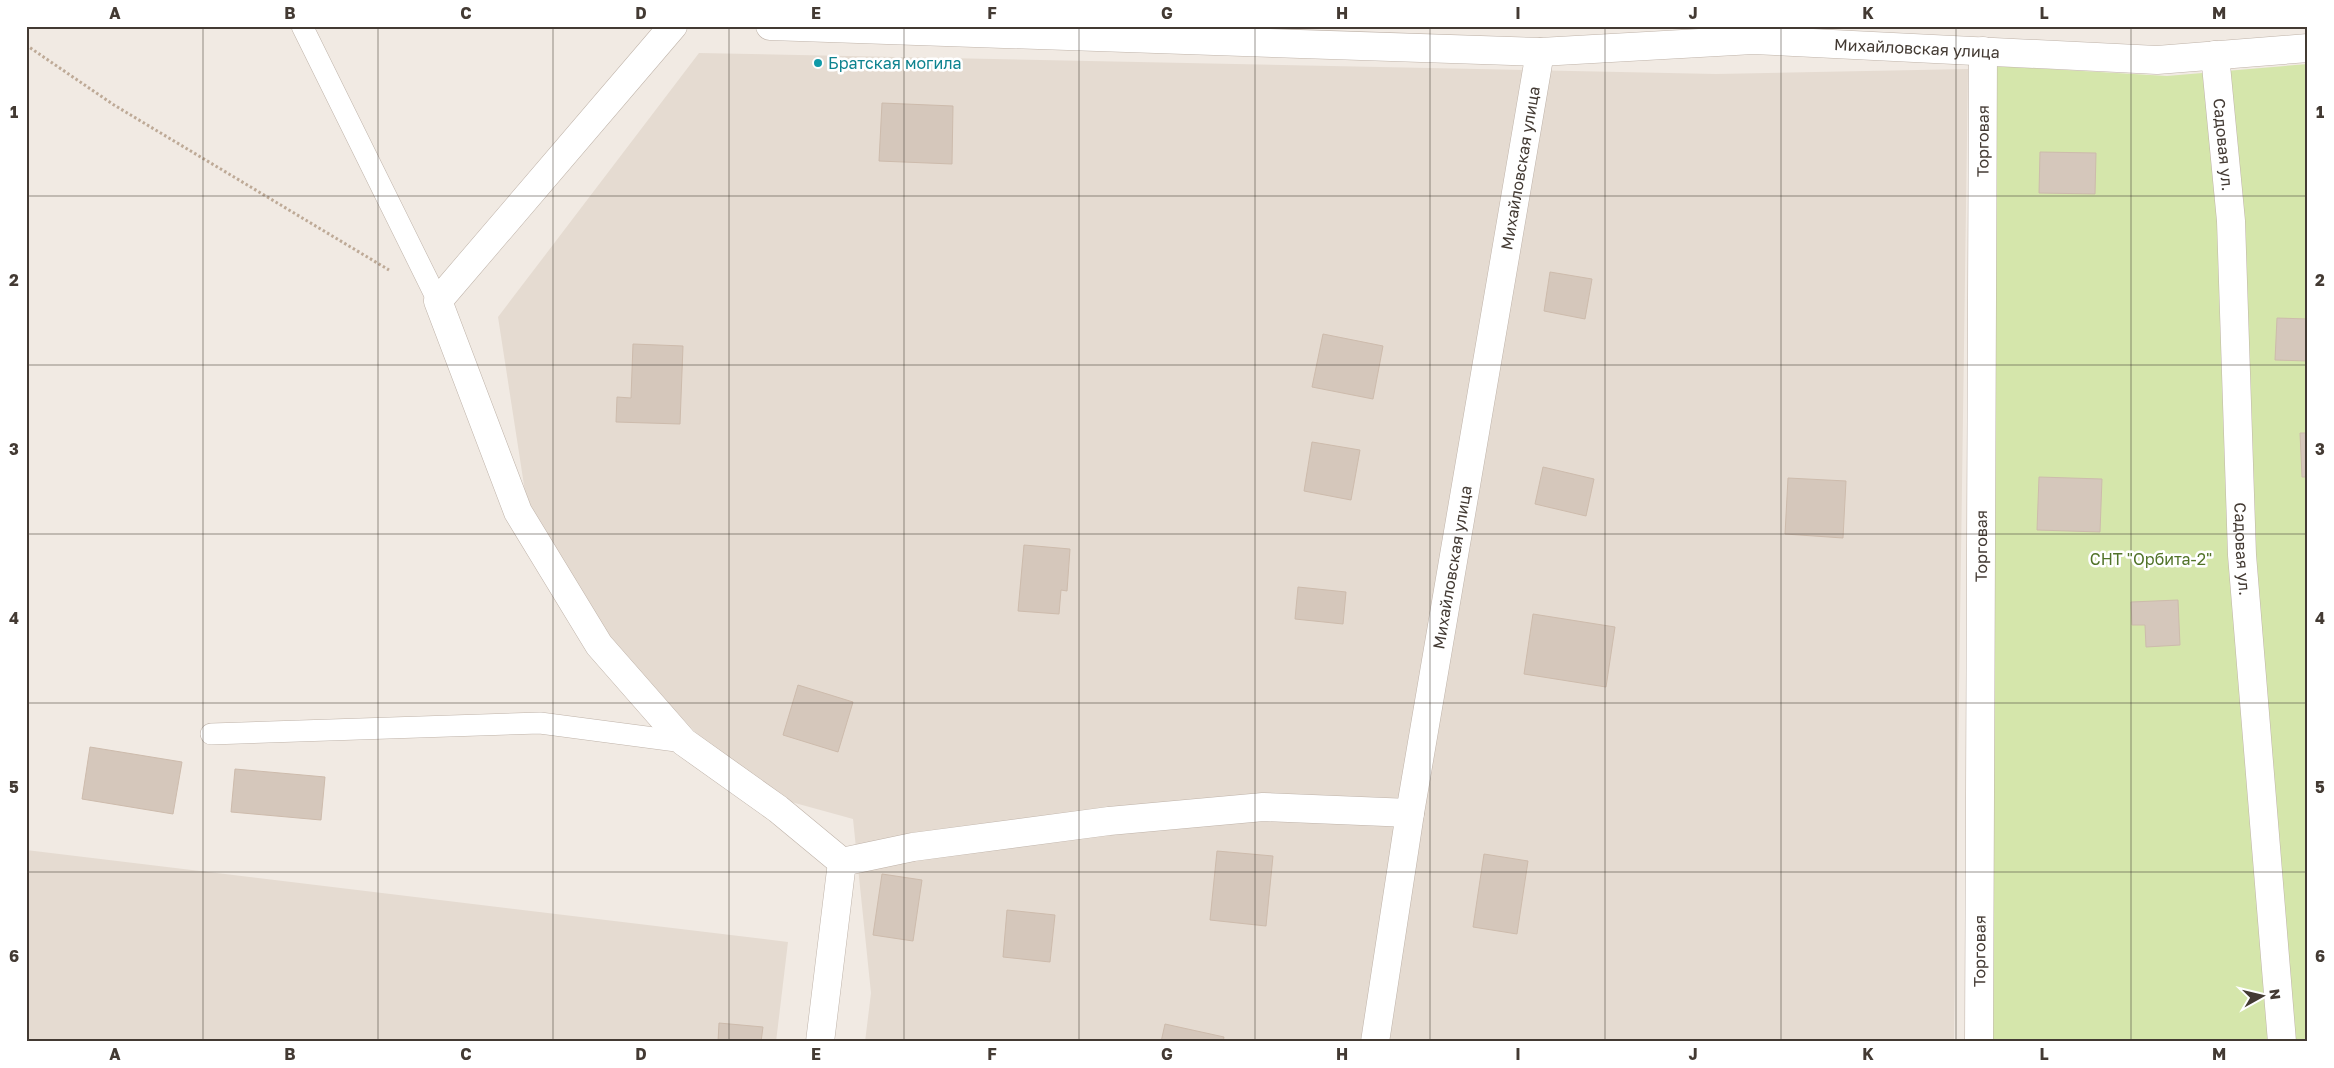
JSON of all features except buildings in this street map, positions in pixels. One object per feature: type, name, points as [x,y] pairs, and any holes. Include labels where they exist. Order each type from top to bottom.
[{"type":"street","points":[[674,26],[438,301],[518,512],[599,645],[684,742],[778,809],[842,862]]},
{"type":"street","points":[[770,26],[1540,52]]},
{"type":"street","name":"Михайловская улица","points":[[1375,1042],[1410,813],[1540,52],[1753,40],[2157,60],[2308,48]]},
{"type":"street","name":"Торговая","points":[[1979,1042],[1983,51]]},
{"type":"street","name":"Садовая ул.","points":[[2215,56],[2230,221],[2242,555],[2282,1042]]},
{"type":"street","points":[[842,862],[913,847],[1109,822],[1263,806],[1410,813]]},
{"type":"street","points":[[820,1042],[842,862]]},
{"type":"lane","points":[[302,26],[438,301]]},
{"type":"lane","points":[[211,734],[540,723],[684,742]]},
{"type":"path","points":[[26,44],[114,105],[396,274]]},
{"type":"shaded area","points":[[699,53],[1716,74],[1968,69],[1954,1042],[865,1042],[871,993],[853,819],[784,800],[698,735],[605,635],[526,498],[498,317]]},
{"type":"shaded area","points":[[26,850],[788,942],[776,1042],[26,1042]]},
{"type":"green space","name":"СНТ \"Орбита-2\"","points":[[2308,64],[2308,1042],[1992,1042],[1996,66],[2167,76]]},
{"type":"place","name":"Братская могила","points":[[818,63]]}]
